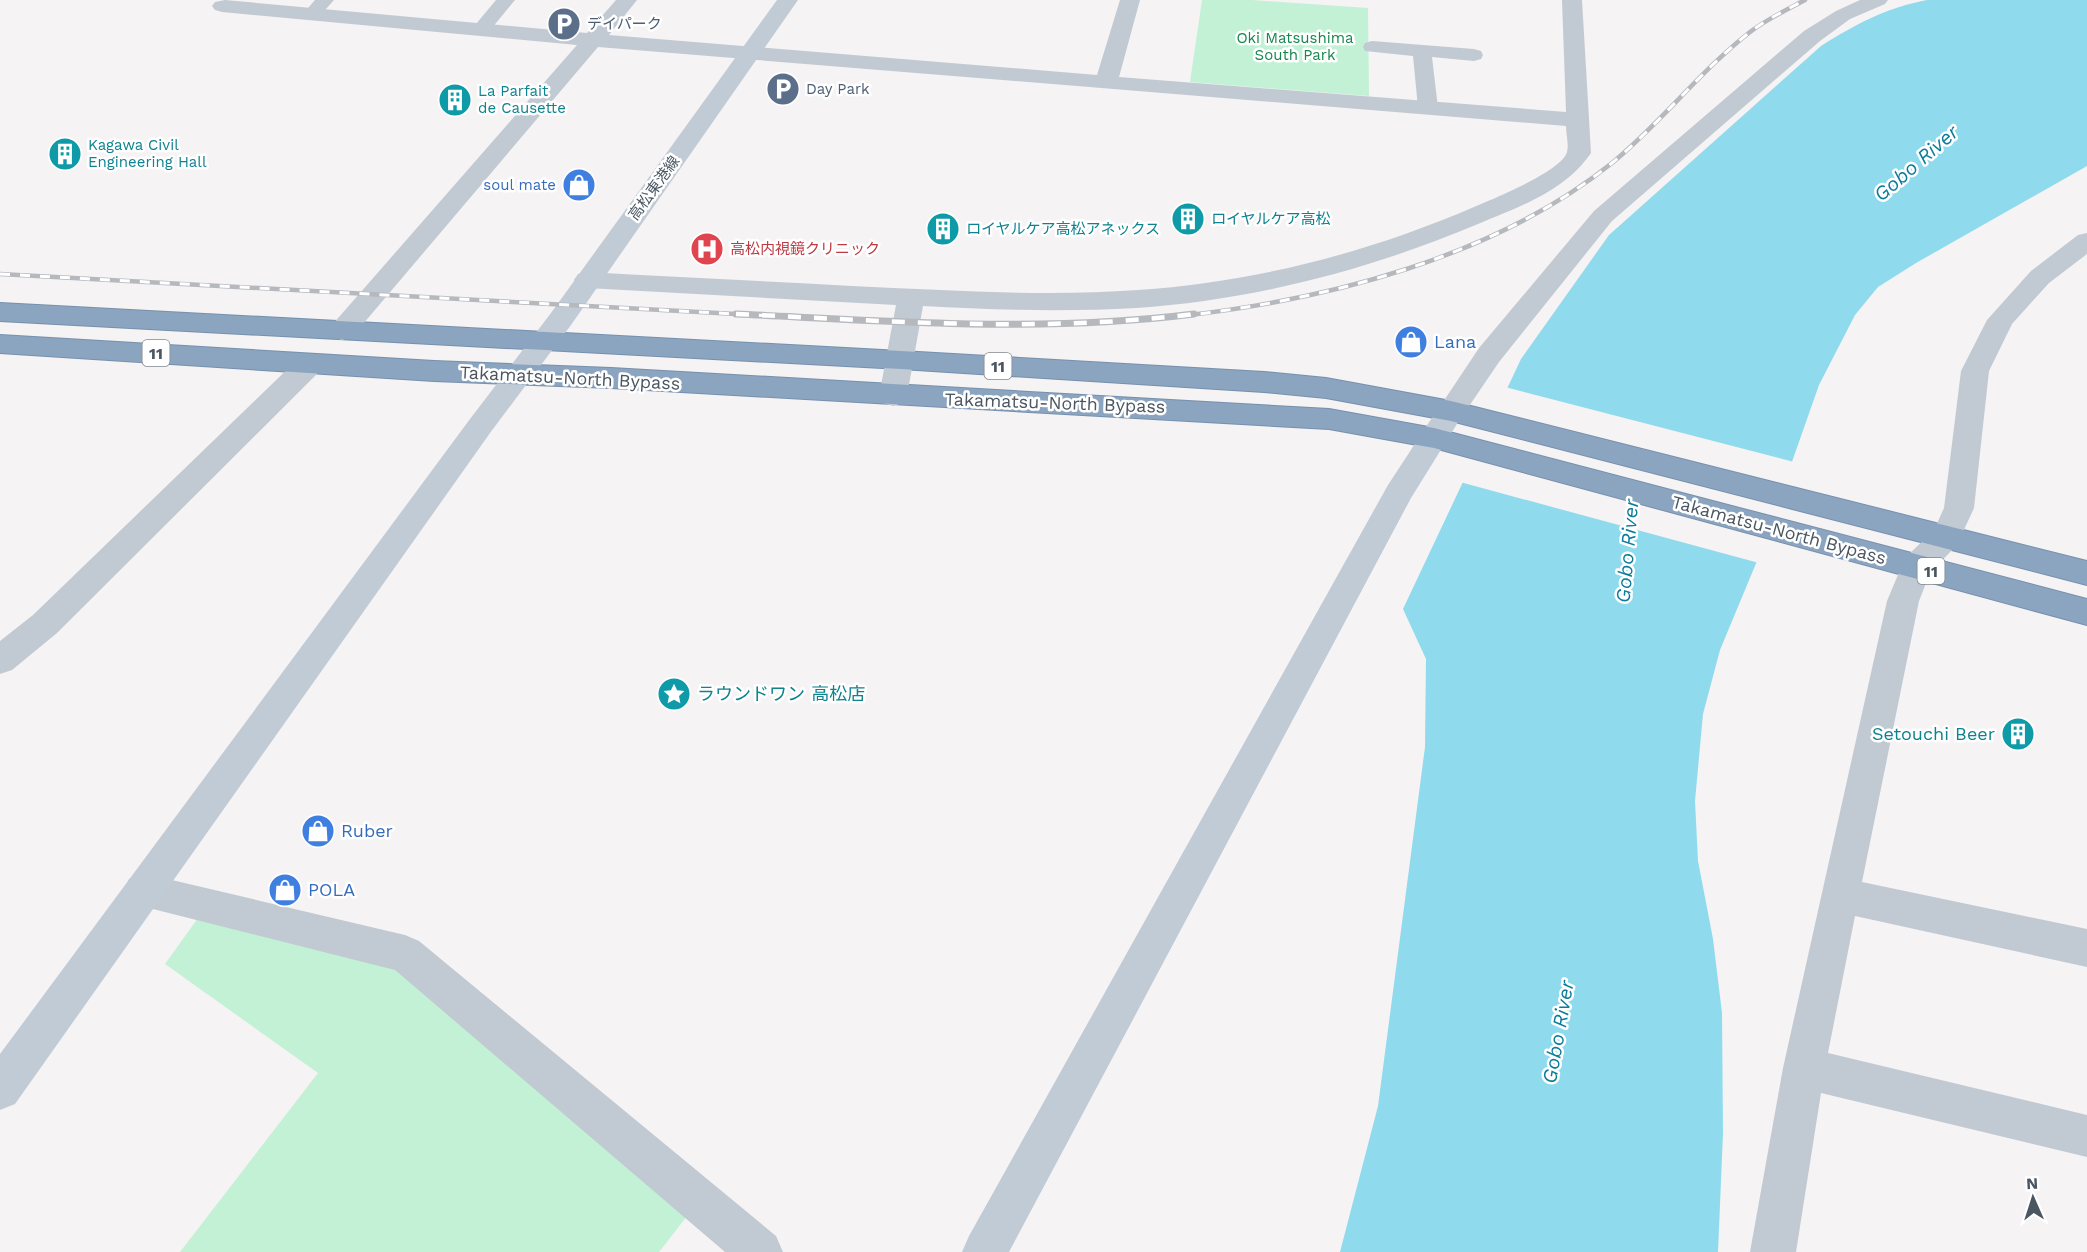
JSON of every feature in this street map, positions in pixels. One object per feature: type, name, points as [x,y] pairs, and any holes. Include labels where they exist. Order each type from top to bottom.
[{"type":"highway","name":"Takamatsu-North Bypass","points":[[0,312],[901,360],[1326,388],[1442,424],[1470,448],[2087,612]]},
{"type":"highway","name":"Takamatsu-North Bypass","points":[[0,344],[519,376],[611,378],[893,396],[1329,419],[1442,424],[1485,421],[2087,573]]},
{"type":"street","points":[[342,331],[627,0]]},
{"type":"street","name":"高松東港線","points":[[0,1089],[480,426],[544,342],[788,0]]},
{"type":"street","points":[[1106,82],[1130,0]]},
{"type":"street","points":[[587,280],[911,297],[1042,301],[1138,299],[1250,285],[1360,258],[1454,225],[1540,186],[1575,162],[1579,153],[1572,0]]},
{"type":"street","points":[[986,1252],[1399,493],[1489,355],[1603,216],[1812,36],[1843,15],[1878,0]]},
{"type":"street","points":[[222,6],[318,8],[480,30],[750,54],[1577,120]]},
{"type":"street","points":[[1773,1252],[1804,1068],[1903,601],[1916,567],[1946,537],[1959,508],[1975,371],[2001,320],[2040,277],[2087,242]]},
{"type":"street","points":[[893,396],[911,297]]},
{"type":"street","points":[[0,660],[45,624],[311,363]]},
{"type":"street","points":[[142,891],[405,954],[760,1252]]},
{"type":"street","points":[[1839,895],[2087,948]]},
{"type":"street","points":[[1804,1068],[2087,1136]]},
{"type":"lane","points":[[480,30],[506,0]]},
{"type":"lane","points":[[1372,48],[1474,55]]},
{"type":"lane","points":[[1422,51],[1428,108]]},
{"type":"green space","name":"Oki Matsushima South Park","points":[[1202,0],[1252,0],[1368,8],[1369,96],[1190,82]]},
{"type":"green space","points":[[198,918],[396,967],[688,1215],[659,1252],[180,1252],[318,1073],[165,964]]},
{"type":"water","name":"Gobo River","points":[[1927,0],[2087,0],[2087,166],[1878,287],[1855,315],[1819,385],[1757,561],[1720,650],[1703,714],[1695,801],[1698,861],[1713,939],[1722,1013],[1723,1133],[1718,1252],[1340,1252],[1378,1106],[1425,747],[1426,659],[1403,609],[1521,359],[1609,235],[1821,46],[1872,18],[1899,7]]},
{"type":"pier","points":[[1505,387],[1794,462],[1759,563],[1460,482]]},
{"type":"railway","points":[[1181,316],[1293,299],[1351,285],[1407,269],[1463,248],[1516,224],[1566,196],[1612,163],[1732,47],[1763,23],[1805,0]]},
{"type":"railway","points":[[0,274],[772,316]]},
{"type":"railway","points":[[736,314],[965,324],[1079,323],[1194,314]]},
{"type":"place","name":"デイパーク","points":[[564,24]]},
{"type":"place","name":"Day Park","points":[[783,89]]},
{"type":"place","name":"La Parfait de Causette","points":[[455,100]]},
{"type":"place","name":"Kagawa Civil Engineering Hall","points":[[65,154]]},
{"type":"place","name":"soul mate","points":[[579,185]]},
{"type":"place","name":"ロイヤルケア高松","points":[[1188,219]]},
{"type":"place","name":"ロイヤルケア高松アネックス","points":[[943,229]]},
{"type":"place","name":"高松内視鏡クリニック","points":[[707,249]]},
{"type":"place","name":"Lana","points":[[1411,342]]},
{"type":"place","name":"ラウンドワン 高松店","points":[[674,694]]},
{"type":"place","name":"Setouchi Beer","points":[[2018,734]]},
{"type":"place","name":"Ruber","points":[[318,831]]},
{"type":"place","name":"POLA","points":[[285,890]]}]
